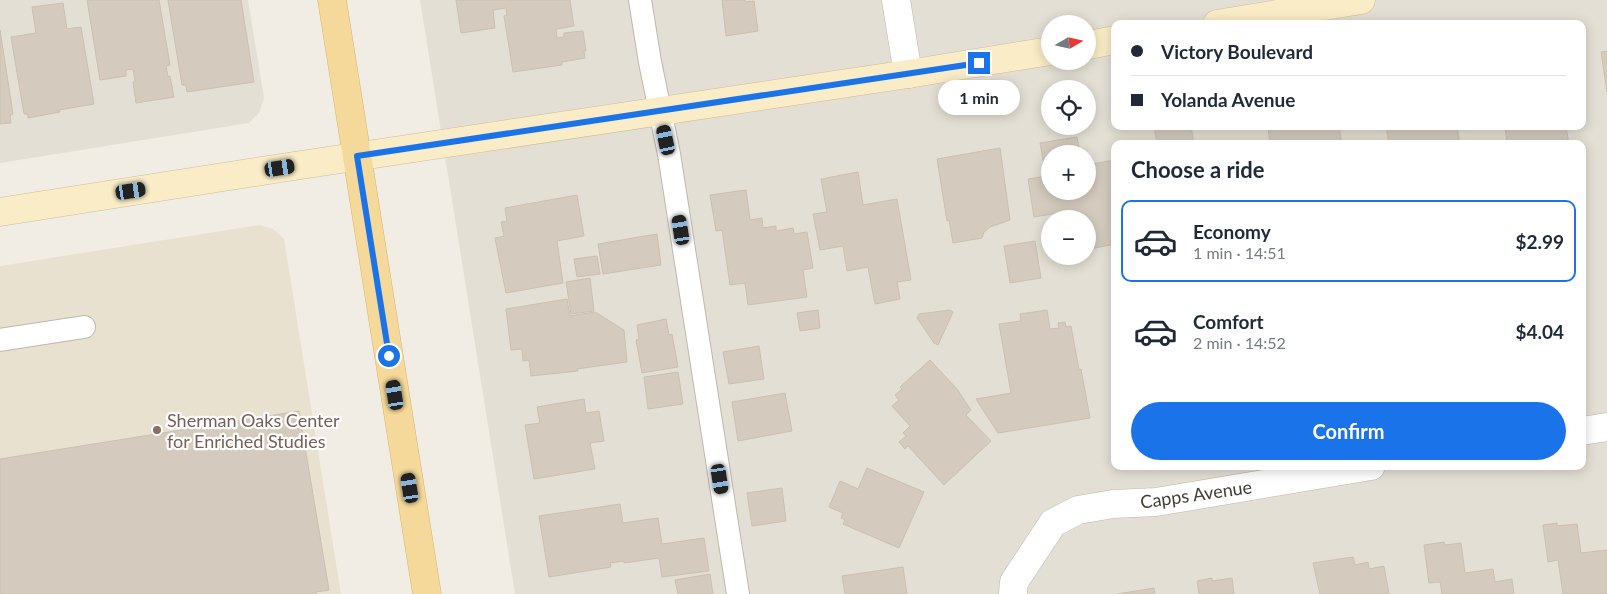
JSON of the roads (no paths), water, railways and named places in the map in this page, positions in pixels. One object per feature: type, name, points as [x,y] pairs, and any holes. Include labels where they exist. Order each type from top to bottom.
[{"type":"main road","points":[[332,0],[427,594]]},
{"type":"street","points":[[896,0],[908,74]]},
{"type":"street","points":[[1241,20],[1362,0]]},
{"type":"street","points":[[1096,44],[1111,41]]},
{"type":"street","points":[[0,212],[1041,52]]},
{"type":"street","points":[[1586,431],[1607,427]]},
{"type":"street","name":"Capps Avenue","points":[[1013,594],[1014,582],[1053,523],[1078,510],[1112,504],[1156,502],[1347,470]]},
{"type":"lane","points":[[640,0],[670,163],[738,594]]},
{"type":"lane","points":[[0,340],[84,327]]},
{"type":"place","name":"Sherman Oaks Center for Enriched Studies","points":[[157,430]]}]
